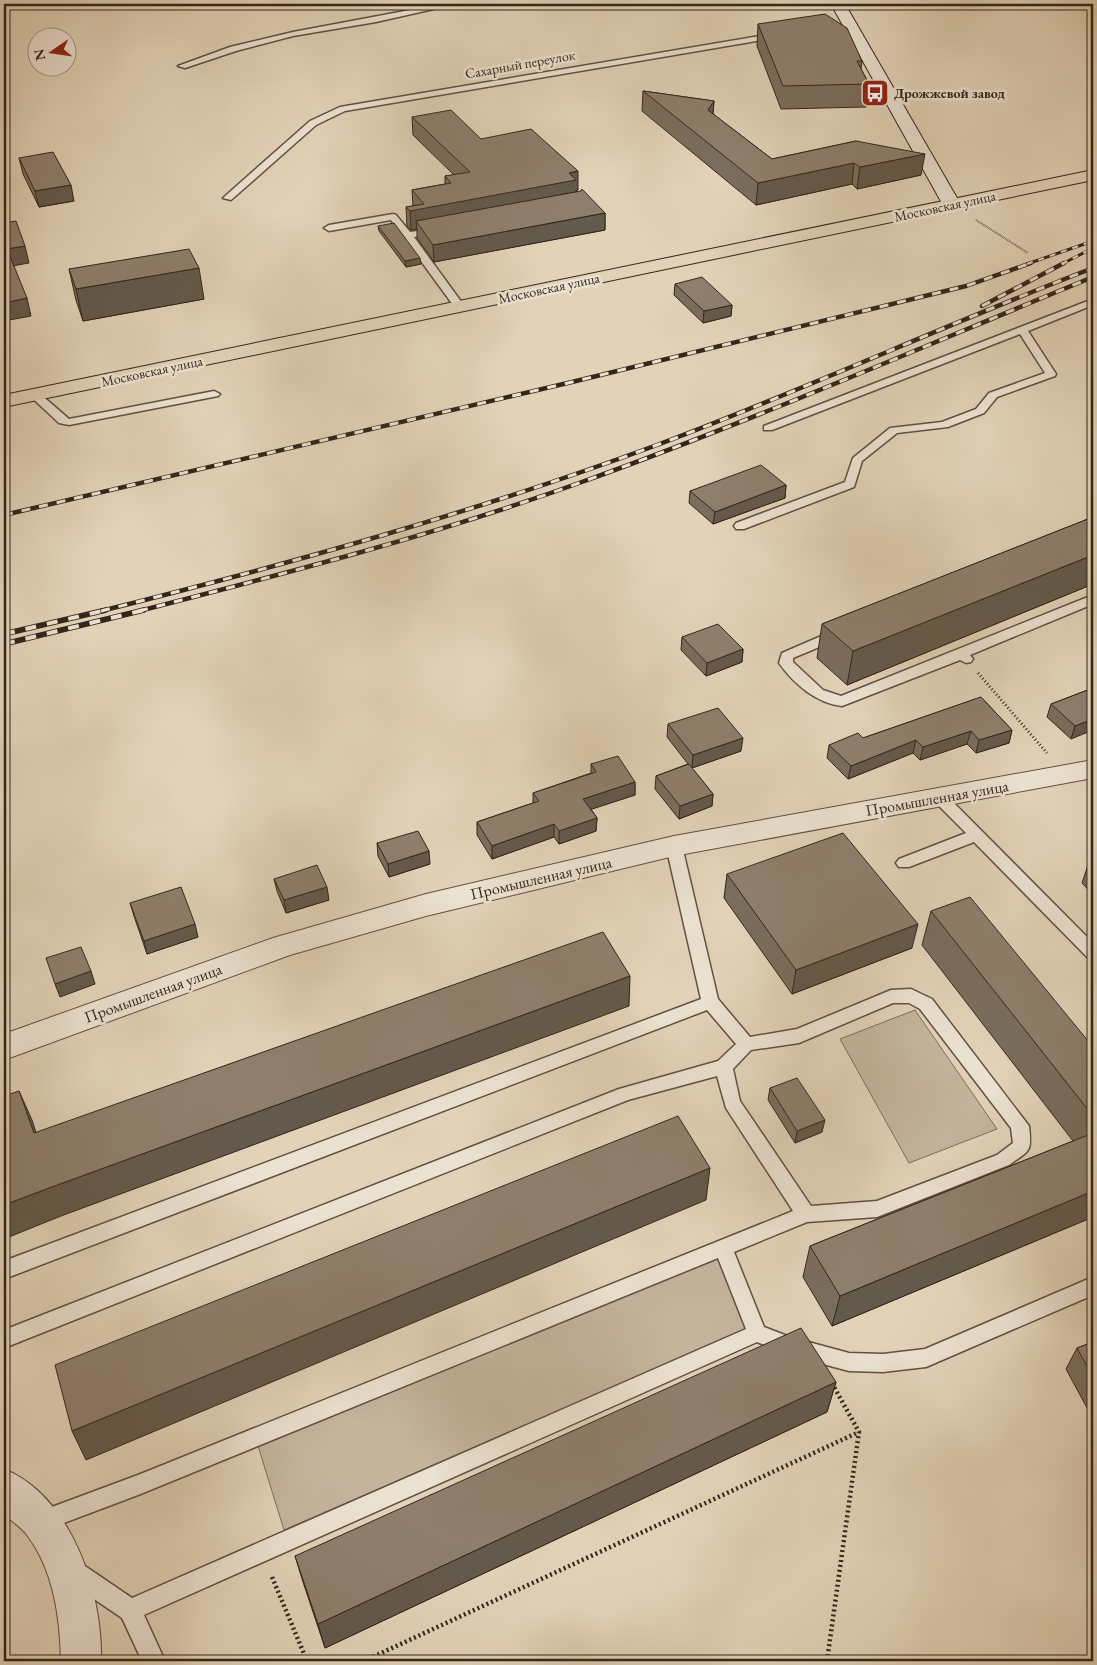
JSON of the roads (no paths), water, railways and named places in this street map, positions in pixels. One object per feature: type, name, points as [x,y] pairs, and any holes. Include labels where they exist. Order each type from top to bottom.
[{"type":"main road","name":"Московская улица","points":[[4,401],[1093,175]]},
{"type":"street","points":[[838,4],[843,23],[952,205]]},
{"type":"street","name":"Промышленная улица","points":[[4,1047],[283,946],[426,905],[674,846],[1093,769]]},
{"type":"street","points":[[4,1488],[40,1521],[68,1569],[81,1640],[81,1661]]},
{"type":"lane","points":[[182,66],[233,49],[293,34],[376,20],[452,4]]},
{"type":"lane","name":"Сахарный переулок","points":[[228,198],[313,123],[343,109],[787,33]]},
{"type":"lane","points":[[329,228],[393,217],[460,307]]},
{"type":"lane","points":[[408,235],[445,228]]},
{"type":"lane","points":[[768,428],[1093,302]]},
{"type":"lane","points":[[740,526],[850,484],[857,460],[894,430],[944,425],[980,411],[993,395],[1052,374],[1022,330]]},
{"type":"lane","points":[[35,395],[63,421],[69,422],[214,394]]},
{"type":"lane","points":[[848,630],[787,656],[786,663],[820,696],[832,701],[842,701],[964,657],[1093,599]]},
{"type":"lane","points":[[940,798],[1093,953]]},
{"type":"lane","points":[[904,863],[976,834]]},
{"type":"lane","points":[[674,846],[710,1002],[746,1044]]},
{"type":"lane","points":[[4,1340],[625,1094],[724,1067],[746,1044],[799,1036],[891,997],[911,996],[926,1004],[1020,1126],[1022,1146],[1003,1160],[876,1209],[806,1214],[138,1485],[40,1521]]},
{"type":"lane","points":[[4,1270],[710,1002]]},
{"type":"lane","points":[[724,1067],[732,1103],[806,1214]]},
{"type":"lane","points":[[724,1248],[757,1333]]},
{"type":"lane","points":[[130,1610],[757,1333],[815,1353],[849,1362],[884,1363],[926,1358],[1093,1286]]},
{"type":"lane","points":[[68,1569],[130,1610],[154,1661]]},
{"type":"railway","points":[[1027,264],[1093,241]]},
{"type":"railway","points":[[1062,264],[1093,248]]},
{"type":"railway","points":[[4,515],[572,382],[966,286],[1031,263]]},
{"type":"railway","points":[[982,306],[1064,263]]},
{"type":"railway","points":[[101,611],[242,575],[382,536],[520,493],[712,424],[1093,268]]},
{"type":"railway","points":[[139,611],[305,568],[525,502],[644,459],[773,409],[1093,277]]},
{"type":"railway","points":[[4,634],[106,610]]},
{"type":"railway","points":[[4,644],[144,610]]},
{"type":"place","name":"Дрожжевой завод","points":[[875,93]]}]
